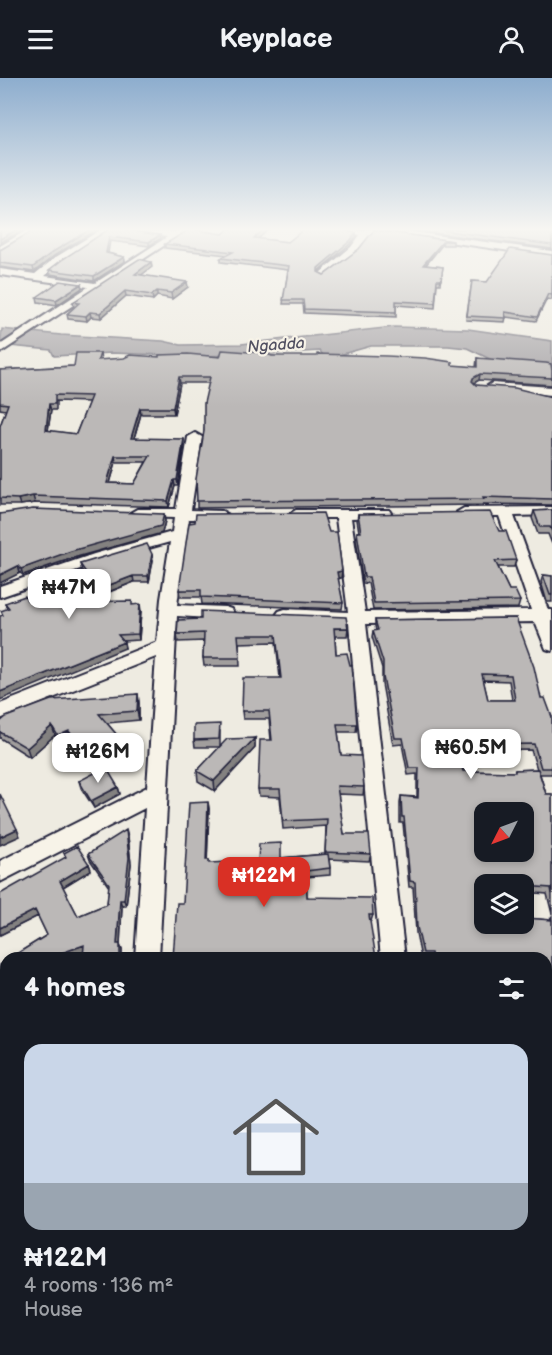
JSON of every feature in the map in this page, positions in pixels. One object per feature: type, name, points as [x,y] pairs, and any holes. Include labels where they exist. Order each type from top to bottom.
[{"type":"street","points":[[0,350],[94,289]]},
{"type":"street","points":[[479,387],[552,391]]},
{"type":"street","points":[[147,952],[168,610],[195,437]]},
{"type":"street","points":[[447,513],[552,511]]},
{"type":"street","points":[[505,512],[547,616],[552,645]]},
{"type":"street","points":[[126,513],[182,524]]},
{"type":"street","points":[[286,514],[401,513]]},
{"type":"street","points":[[343,514],[357,618],[392,952]]},
{"type":"street","points":[[0,592],[100,557],[182,524],[240,515]]},
{"type":"street","points":[[168,610],[239,613]]},
{"type":"street","points":[[262,614],[357,618],[547,616]]},
{"type":"street","points":[[0,712],[166,646]]},
{"type":"street","points":[[0,872],[156,792]]},
{"type":"water","name":"Ngadda","points":[[394,327],[468,329],[552,341],[552,367],[492,360],[467,348],[448,346],[371,346],[339,355],[323,355],[320,351],[251,355],[193,356],[112,353],[54,356],[51,350],[0,345],[2,329],[163,341],[181,345],[241,344]]},
{"type":"building","points":[[49,289],[74,289],[56,300],[37,297]]},
{"type":"building","points":[[94,289],[177,289],[171,293],[157,291],[152,295],[125,291],[100,313],[90,312],[86,316],[67,314],[79,303],[73,302]]},
{"type":"building","points":[[285,289],[436,289],[435,303],[396,301],[396,312],[304,309],[303,300],[283,300]]},
{"type":"building","points":[[471,289],[552,289],[552,295],[548,294],[537,317],[505,312],[506,318],[467,316]]},
{"type":"building","points":[[222,350],[264,353],[272,356],[317,356],[317,354],[425,358],[452,362],[452,365],[477,367],[477,358],[551,364],[552,378],[480,374],[472,381],[476,385],[515,388],[552,397],[552,499],[483,497],[484,499],[197,501],[196,479],[204,431],[204,403],[210,377],[179,377],[173,408],[140,408],[131,438],[184,439],[177,480],[174,480],[168,501],[33,496],[18,499],[0,498],[0,426],[8,404],[0,403],[0,370],[74,366],[76,353],[100,353],[98,360],[124,358],[130,355],[159,357],[159,355],[188,354],[220,357]],"holes":[[[55,395],[91,396],[76,434],[46,430],[49,404],[55,404]],[[115,456],[150,456],[134,484],[107,483]]]},
{"type":"building","points":[[33,509],[164,514],[161,526],[71,551],[21,569],[18,566],[0,575],[0,514]]},
{"type":"building","points":[[552,510],[552,532],[550,527],[540,527],[534,511]]},
{"type":"building","points":[[490,512],[499,531],[506,531],[516,560],[495,561],[509,590],[515,590],[520,601],[374,603],[369,577],[364,577],[357,532],[361,532],[358,514]]},
{"type":"building","points":[[323,513],[329,532],[337,532],[342,571],[337,572],[343,603],[201,597],[201,590],[179,590],[189,523],[195,522],[196,514]]},
{"type":"building","points":[[147,544],[152,554],[148,576],[133,576],[65,602],[132,601],[132,605],[140,604],[138,634],[118,635],[124,642],[0,692],[0,616],[3,615],[1,611],[9,608],[5,603],[25,596],[27,600],[63,587],[61,583],[87,574],[80,564]]},
{"type":"building","points":[[543,575],[552,576],[552,595],[550,595]]},
{"type":"building","points":[[201,611],[346,617],[348,628],[334,628],[336,654],[347,653],[350,665],[352,665],[357,724],[337,724],[341,755],[361,756],[364,787],[337,786],[344,834],[369,834],[371,854],[325,852],[327,819],[283,821],[280,789],[258,789],[260,740],[272,740],[269,711],[242,711],[243,678],[281,678],[276,635],[238,635],[240,658],[203,658],[204,633],[177,634],[178,620],[201,619]]},
{"type":"building","points":[[516,618],[534,667],[541,698],[545,698],[552,717],[552,768],[541,768],[534,744],[457,745],[463,771],[515,772],[515,770],[538,769],[546,794],[552,794],[552,894],[551,888],[534,887],[534,874],[474,874],[474,934],[534,934],[534,919],[552,920],[552,952],[423,952],[417,927],[415,882],[410,881],[401,796],[418,798],[419,768],[409,768],[403,738],[395,738],[383,677],[383,662],[373,631],[378,630],[375,620]],"holes":[[[482,674],[511,675],[515,700],[488,700]]]},
{"type":"building","points":[[138,694],[137,711],[99,714],[117,735],[104,742],[111,751],[94,761],[69,731],[58,736],[52,726],[27,748],[0,732],[0,722],[6,717],[51,700]]},
{"type":"building","points":[[220,724],[219,739],[194,740],[194,725]]},
{"type":"building","points":[[255,738],[214,781],[197,771],[227,739]]},
{"type":"building","points":[[106,767],[118,787],[91,801],[79,781]]},
{"type":"building","points":[[0,794],[17,829],[0,837]]},
{"type":"building","points":[[208,802],[206,860],[209,860],[209,863],[230,862],[230,882],[257,882],[259,844],[281,843],[281,858],[328,854],[330,868],[306,871],[307,897],[372,898],[373,915],[369,915],[375,952],[173,952],[177,903],[183,903],[189,803]]},
{"type":"building","points":[[126,830],[129,858],[124,900],[120,900],[117,944],[120,944],[120,952],[83,952],[84,945],[64,952],[20,952],[47,935],[35,910],[0,928],[0,894],[66,857],[64,853],[77,846],[89,864],[60,881],[78,916],[107,904],[109,884],[88,854]]}]
